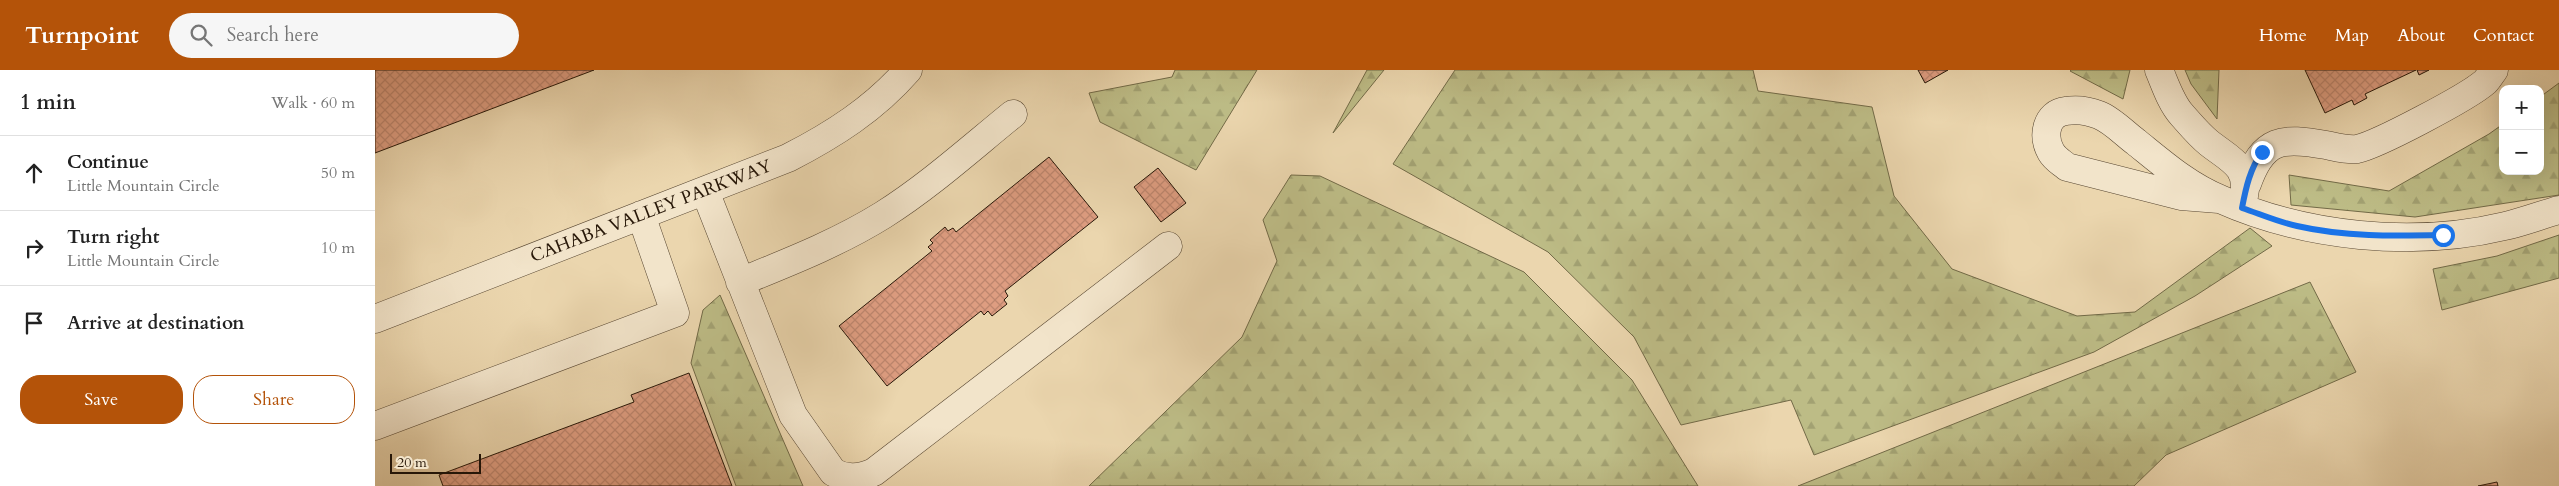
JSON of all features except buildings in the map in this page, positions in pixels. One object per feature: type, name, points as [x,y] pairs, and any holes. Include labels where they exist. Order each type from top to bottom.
[{"type":"street","name":"CAHABA VALLEY PARKWAY","points":[[375,319],[787,158],[832,135],[870,107],[908,70]]},
{"type":"street","points":[[2159,70],[2180,113],[2208,142],[2235,162],[2236,197]]},
{"type":"street","points":[[2236,197],[2262,152],[2274,145],[2298,141],[2346,149],[2358,149],[2442,108],[2485,82],[2494,70]]},
{"type":"street","points":[[2236,197],[2181,196],[2067,167],[2050,150],[2046,132],[2051,118],[2061,111],[2076,109],[2101,116],[2174,173],[2236,197],[2295,226],[2340,234],[2379,236],[2443,235],[2504,226],[2559,210]]},
{"type":"street","points":[[740,282],[811,252],[882,216],[905,201],[1013,114]]},
{"type":"street","points":[[705,191],[793,415],[833,472],[851,478],[874,472],[1168,246]]},
{"type":"street","points":[[375,426],[675,313],[641,216]]},
{"type":"green space","points":[[1175,70],[1257,70],[1196,170],[1100,122],[1089,93],[1172,77]]},
{"type":"green space","points":[[1367,70],[1384,70],[1333,133]]},
{"type":"green space","points":[[1455,70],[1753,70],[1758,91],[1872,107],[1894,196],[1952,269],[2077,316],[2135,312],[2250,228],[2272,246],[2195,296],[2094,352],[1814,455],[1791,400],[1681,425],[1634,337],[1548,252],[1393,164]]},
{"type":"green space","points":[[2130,70],[2123,99],[2070,71]]},
{"type":"green space","points":[[2185,70],[2219,70],[2217,119],[2191,84]]},
{"type":"green space","points":[[2559,83],[2559,195],[2415,217],[2291,205],[2289,175],[2389,191],[2499,127],[2499,175],[2544,175],[2544,94]]},
{"type":"green space","points":[[1291,175],[1320,176],[1524,272],[1632,380],[1698,486],[1089,486],[1242,337],[1277,261],[1263,220]]},
{"type":"green space","points":[[2559,235],[2559,278],[2442,310],[2433,269],[2497,256]]},
{"type":"green space","points":[[2310,282],[2356,372],[2166,455],[2134,486],[1798,486]]},
{"type":"green space","points":[[720,295],[803,486],[736,486],[691,363],[703,310]]},
{"type":"route","points":[[2262,152],[2254,163],[2242,208],[2295,226],[2340,234],[2379,236],[2443,235]]}]
